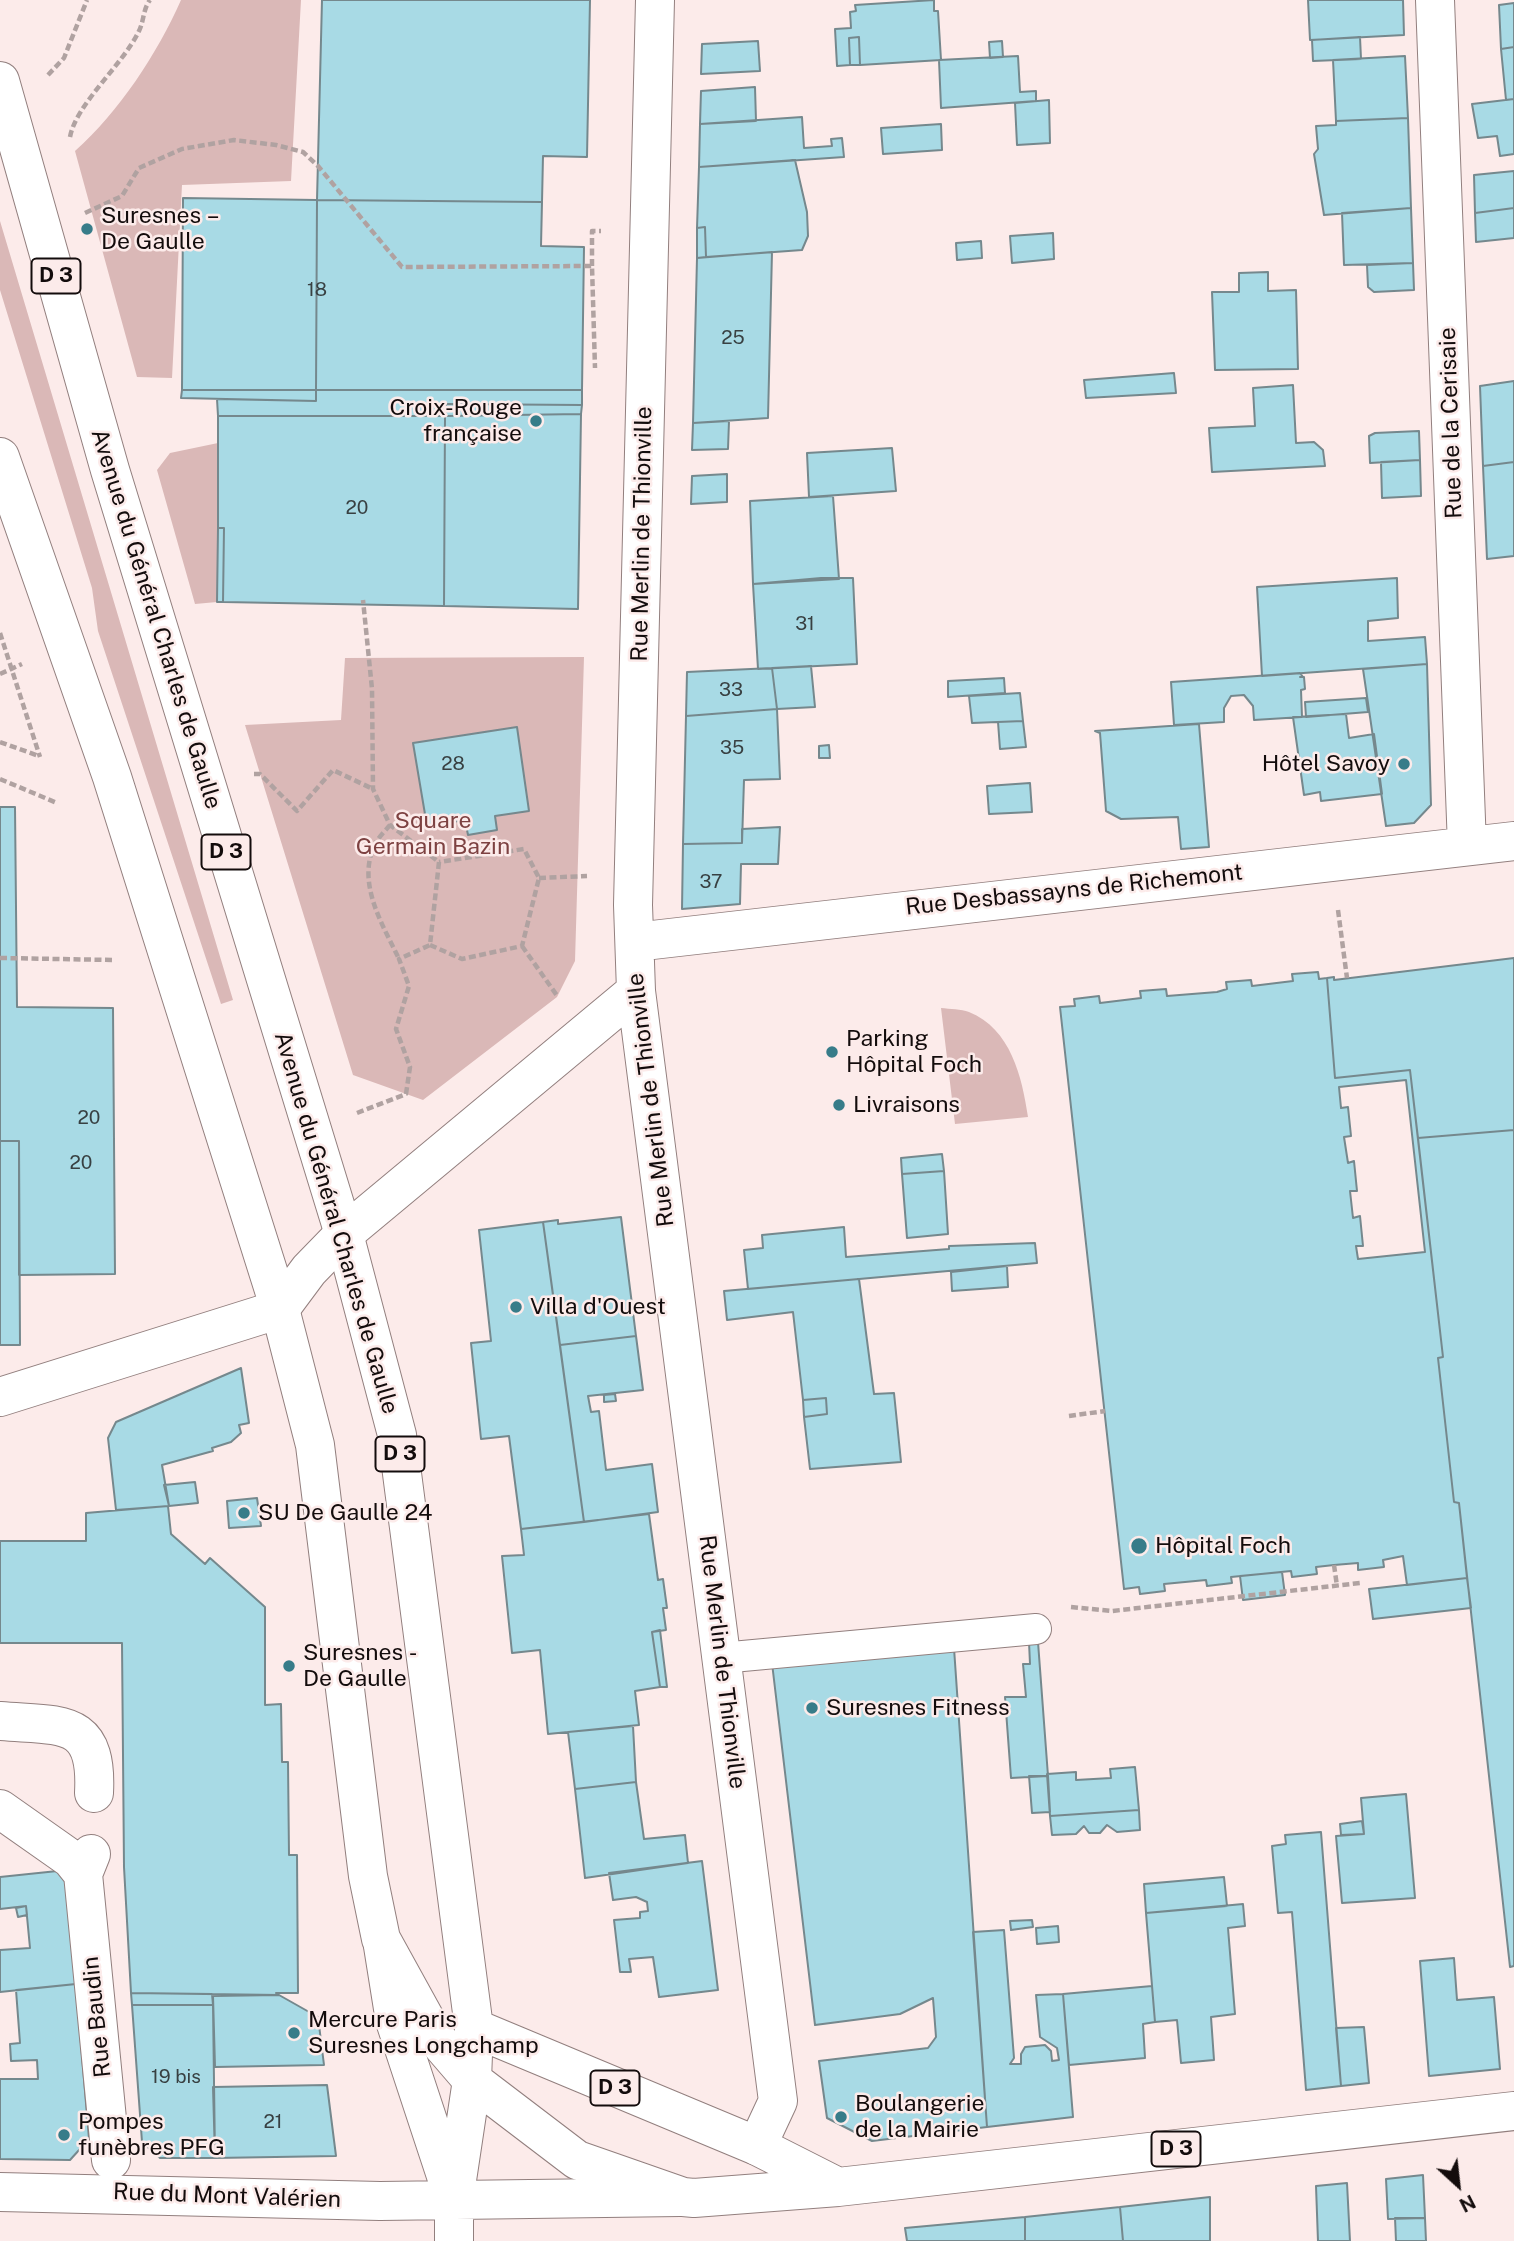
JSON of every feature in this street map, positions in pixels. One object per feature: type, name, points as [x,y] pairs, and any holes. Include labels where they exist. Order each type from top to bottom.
[{"type":"street","name":"Rue Merlin de Thionville","points":[[655,0],[633,905],[636,990],[778,2101],[757,2146]]},
{"type":"street","name":"Rue de la Cerisaie","points":[[1435,0],[1467,846]]},
{"type":"street","name":"Avenue du Général Charles de Gaulle","points":[[0,81],[110,470],[344,1234],[397,1435],[474,2028],[472,2080],[454,2200]]},
{"type":"street","name":"D 3","points":[[0,457],[112,776],[281,1309],[315,1445],[368,1876],[395,2021],[416,2093],[454,2200],[683,2197],[838,2187],[1514,2111]]},
{"type":"street","name":"Rue Desbassayns de Richemont","points":[[635,942],[1514,841]]},
{"type":"street","points":[[0,1397],[281,1309],[309,1270],[344,1234],[636,990]]},
{"type":"street","points":[[0,1721],[55,1725],[70,1729],[85,1741],[92,1751],[94,1793]]},
{"type":"street","name":"Rue Baudin","points":[[0,1809],[71,1859],[87,1864],[111,2160]]},
{"type":"street","name":"D 3","points":[[381,1939],[435,2037],[472,2080],[578,2160],[683,2197]]},
{"type":"street","name":"D 3","points":[[474,2028],[757,2146],[838,2187]]},
{"type":"street","name":"Rue du Mont Valérien","points":[[0,2192],[454,2200]]},
{"type":"street","points":[[454,2200],[454,2241]]},
{"type":"lane","points":[[721,1658],[1036,1629]]},
{"type":"path","points":[[44,78],[64,58],[87,0]]},
{"type":"path","points":[[70,137],[82,107],[120,62],[140,29],[150,0]]},
{"type":"path","points":[[81,215],[122,196],[139,168],[182,149],[234,140],[303,152],[318,166],[402,267],[593,266],[595,372]]},
{"type":"path","points":[[363,600],[372,689],[373,789],[390,825],[439,862],[524,849],[539,878],[522,946],[558,997],[570,996]]},
{"type":"path","points":[[0,633],[40,757],[0,742]]},
{"type":"path","points":[[297,811],[333,770],[373,789]]},
{"type":"path","points":[[0,779],[57,803]]},
{"type":"path","points":[[352,1114],[406,1094],[410,1067],[396,1029],[409,986],[371,899],[369,877],[374,846],[390,825]]},
{"type":"path","points":[[430,945],[439,862]]},
{"type":"path","points":[[1336,900],[1347,978]]},
{"type":"path","points":[[399,959],[430,945],[462,959],[522,946]]},
{"type":"path","points":[[0,958],[114,960]]},
{"type":"path","points":[[1069,1416],[1105,1411]]},
{"type":"path","points":[[1334,1565],[1337,1586]]},
{"type":"path","points":[[1112,1611],[1360,1583]]},
{"type":"green space","points":[[181,0],[301,0],[291,181],[182,185],[172,378],[137,377],[75,151],[107,119],[136,81]]},
{"type":"green space","points":[[0,221],[233,1000],[221,1004],[98,631],[92,588],[0,290]]},
{"type":"green space","points":[[218,443],[217,602],[195,604],[157,470],[170,453]]},
{"type":"green space","name":"Square Germain Bazin","points":[[584,657],[575,961],[557,997],[423,1100],[353,1075],[245,725],[341,720],[345,658]]},
{"type":"green space","points":[[941,1008],[969,1012],[995,1030],[1005,1042],[1018,1071],[1028,1117],[955,1124]]},
{"type":"building","points":[[322,0],[590,0],[587,157],[543,156],[542,202],[317,200]]},
{"type":"building","points":[[934,0],[934,11],[938,11],[941,60],[860,65],[859,37],[849,38],[850,65],[837,66],[835,29],[851,28],[850,12],[856,11],[855,5]]},
{"type":"building","points":[[1308,0],[1403,0],[1404,35],[1310,40]]},
{"type":"building","points":[[1514,3],[1514,47],[1501,49],[1499,5]]},
{"type":"building","points":[[859,37],[860,65],[850,65],[849,38]]},
{"type":"building","points":[[1360,37],[1361,59],[1313,61],[1312,40]]},
{"type":"building","points":[[758,41],[760,71],[701,74],[702,44]]},
{"type":"building","points":[[1002,41],[1003,57],[990,58],[989,42]]},
{"type":"building","points":[[1514,47],[1514,99],[1506,100],[1501,49]]},
{"type":"building","points":[[1018,56],[1020,92],[1036,91],[1036,101],[941,108],[939,60]]},
{"type":"building","points":[[1405,56],[1408,118],[1336,121],[1333,60]]},
{"type":"building","points":[[755,87],[756,121],[700,124],[701,91]]},
{"type":"building","points":[[1514,99],[1514,154],[1500,156],[1497,136],[1478,138],[1472,104]]},
{"type":"building","points":[[1049,100],[1050,143],[1017,145],[1015,103]]},
{"type":"building","points":[[802,117],[804,148],[832,146],[831,139],[842,138],[844,157],[699,167],[700,124]]},
{"type":"building","points":[[1408,118],[1411,208],[1324,215],[1314,154],[1318,149],[1316,126],[1336,125],[1336,121]]},
{"type":"building","points":[[941,124],[942,150],[883,154],[881,128]]},
{"type":"building","points":[[795,160],[807,212],[808,236],[802,250],[706,257],[705,227],[697,228],[699,167]]},
{"type":"building","points":[[1514,171],[1514,208],[1475,213],[1474,175]]},
{"type":"building","points":[[183,198],[317,200],[316,390],[182,390]]},
{"type":"building","points":[[317,200],[542,202],[541,246],[584,247],[582,390],[316,390]]},
{"type":"building","points":[[1411,208],[1413,263],[1344,265],[1342,213]]},
{"type":"building","points":[[1514,208],[1514,238],[1476,242],[1475,213]]},
{"type":"building","points":[[705,227],[706,257],[697,258],[697,228]]},
{"type":"building","points":[[1053,233],[1054,259],[1012,263],[1010,236]]},
{"type":"building","points":[[981,241],[982,258],[957,260],[956,243]]},
{"type":"building","points":[[772,252],[768,418],[693,423],[697,258]]},
{"type":"building","points":[[1413,263],[1414,290],[1374,292],[1368,287],[1367,265]]},
{"type":"building","points":[[1268,272],[1268,291],[1296,290],[1298,369],[1215,370],[1212,292],[1239,292],[1239,273]]},
{"type":"building","points":[[1174,373],[1176,393],[1086,398],[1084,380]]},
{"type":"building","points":[[1514,381],[1514,462],[1483,466],[1480,386]]},
{"type":"building","points":[[1293,385],[1296,443],[1314,442],[1323,450],[1325,466],[1212,472],[1209,428],[1255,426],[1253,388]]},
{"type":"building","points":[[182,390],[316,390],[316,401],[181,398]]},
{"type":"building","points":[[316,390],[582,390],[582,405],[446,404],[445,416],[218,416],[217,399],[316,401]]},
{"type":"building","points":[[446,404],[582,405],[581,414],[445,416]]},
{"type":"building","points":[[581,414],[578,609],[444,606],[445,416]]},
{"type":"building","points":[[218,416],[445,416],[444,606],[223,602],[224,528],[218,528]]},
{"type":"building","points":[[729,421],[728,449],[692,450],[693,423]]},
{"type":"building","points":[[1419,431],[1420,460],[1370,463],[1369,436],[1375,433]]},
{"type":"building","points":[[892,448],[896,491],[809,497],[807,453]]},
{"type":"building","points":[[1420,460],[1421,496],[1382,498],[1381,462]]},
{"type":"building","points":[[1514,462],[1514,556],[1487,559],[1483,466]]},
{"type":"building","points":[[727,474],[727,502],[691,504],[692,476]]},
{"type":"building","points":[[833,496],[839,579],[753,584],[750,501]]},
{"type":"building","points":[[218,528],[224,528],[223,602],[217,602]]},
{"type":"building","points":[[853,578],[857,664],[758,669],[753,584]]},
{"type":"building","points":[[1397,578],[1398,618],[1368,621],[1368,641],[1425,637],[1427,664],[1262,676],[1257,587]]},
{"type":"building","name":"Hôtel Savoy","points":[[1427,664],[1431,805],[1414,823],[1386,826],[1363,669]]},
{"type":"building","points":[[811,666],[815,707],[777,709],[772,668]]},
{"type":"building","points":[[772,668],[777,709],[686,716],[687,672]]},
{"type":"building","points":[[1300,673],[1304,677],[1305,689],[1301,690],[1302,717],[1254,720],[1253,706],[1244,695],[1231,696],[1224,708],[1224,722],[1174,725],[1171,682]]},
{"type":"building","points":[[1004,678],[1005,693],[948,697],[948,681]]},
{"type":"building","points":[[1020,693],[1023,721],[972,723],[969,696]]},
{"type":"building","points":[[1366,698],[1368,712],[1306,717],[1305,702]]},
{"type":"building","points":[[777,709],[780,779],[744,780],[742,843],[683,844],[686,716]]},
{"type":"building","points":[[1346,714],[1349,738],[1374,734],[1382,794],[1321,801],[1320,792],[1304,795],[1293,717]]},
{"type":"building","points":[[1023,721],[1026,747],[1000,749],[998,722]]},
{"type":"building","points":[[1199,724],[1209,847],[1181,849],[1178,817],[1121,819],[1106,811],[1100,733],[1095,731]]},
{"type":"building","points":[[517,727],[529,811],[495,816],[497,830],[468,835],[465,820],[427,826],[413,743]]},
{"type":"building","points":[[829,745],[830,758],[819,758],[819,746]]},
{"type":"building","points":[[1030,783],[1032,812],[989,814],[987,786]]},
{"type":"building","points":[[0,807],[15,807],[17,1007],[113,1008],[115,1274],[19,1275],[19,1141],[0,1141]]},
{"type":"building","points":[[780,827],[778,864],[741,864],[740,904],[682,909],[683,844],[742,843],[742,829]]},
{"type":"building","points":[[1514,958],[1514,1130],[1418,1138],[1410,1070],[1335,1078],[1327,978],[1334,977],[1334,980]]},
{"type":"building","points":[[1318,972],[1319,979],[1327,978],[1335,1078],[1410,1070],[1443,1357],[1438,1358],[1454,1502],[1459,1503],[1467,1578],[1407,1585],[1403,1556],[1383,1560],[1384,1567],[1358,1570],[1358,1563],[1334,1565],[1316,1567],[1317,1574],[1292,1577],[1291,1571],[1231,1577],[1232,1583],[1207,1586],[1206,1580],[1164,1584],[1165,1591],[1140,1594],[1139,1587],[1124,1589],[1060,1007],[1075,1006],[1074,999],[1099,996],[1100,1003],[1141,998],[1140,991],[1166,989],[1167,996],[1217,992],[1227,989],[1226,982],[1251,980],[1252,986],[1293,981],[1292,974]],"holes":[[[1406,1080],[1425,1252],[1358,1259],[1356,1246],[1363,1246],[1360,1216],[1353,1218],[1350,1191],[1357,1191],[1354,1161],[1348,1163],[1344,1137],[1351,1136],[1348,1107],[1341,1108],[1339,1087]]]},
{"type":"building","points":[[1514,1130],[1514,1966],[1510,1967],[1459,1503],[1454,1502],[1438,1358],[1443,1357],[1418,1138]]},
{"type":"building","points":[[0,1141],[19,1141],[20,1345],[0,1345]]},
{"type":"building","points":[[942,1154],[944,1171],[902,1174],[901,1158]]},
{"type":"building","points":[[944,1171],[948,1234],[907,1238],[902,1174]]},
{"type":"building","points":[[621,1217],[636,1336],[560,1345],[543,1222],[558,1220],[558,1224]]},
{"type":"building","points":[[543,1222],[584,1522],[521,1529],[509,1436],[481,1439],[471,1343],[491,1341],[479,1230]]},
{"type":"building","points":[[844,1227],[846,1257],[949,1249],[949,1246],[1035,1243],[1037,1263],[748,1289],[744,1250],[763,1248],[762,1235]]},
{"type":"building","points":[[1007,1266],[1008,1287],[952,1291],[951,1272]]},
{"type":"building","points":[[859,1279],[874,1394],[894,1393],[901,1462],[810,1469],[804,1417],[827,1414],[826,1398],[803,1400],[793,1312],[727,1320],[724,1291]]},
{"type":"building","points":[[636,1336],[643,1390],[588,1396],[591,1412],[599,1411],[606,1470],[652,1464],[658,1512],[584,1522],[560,1345]]},
{"type":"building","points":[[241,1368],[249,1423],[239,1425],[241,1433],[231,1442],[212,1448],[213,1451],[162,1465],[169,1506],[116,1510],[108,1438],[116,1422]]},
{"type":"building","points":[[615,1394],[616,1401],[604,1402],[604,1395]]},
{"type":"building","points":[[826,1398],[827,1414],[804,1417],[803,1400]]},
{"type":"building","points":[[195,1482],[198,1503],[169,1506],[164,1485]]},
{"type":"building","name":"SU De Gaulle 24","points":[[257,1498],[261,1526],[229,1528],[227,1501]]},
{"type":"building","points":[[168,1506],[171,1534],[205,1564],[210,1558],[265,1607],[265,1705],[281,1704],[282,1762],[288,1762],[289,1855],[297,1855],[298,1993],[131,1993],[124,1867],[122,1643],[0,1643],[0,1541],[86,1541],[86,1513]]},
{"type":"building","points":[[649,1514],[658,1580],[663,1579],[667,1608],[663,1608],[666,1630],[652,1632],[660,1687],[635,1691],[639,1725],[548,1734],[540,1650],[512,1653],[502,1556],[524,1555],[521,1529]]},
{"type":"building","points":[[1282,1572],[1285,1595],[1243,1600],[1240,1576]]},
{"type":"building","points":[[1467,1578],[1471,1608],[1373,1619],[1369,1589]]},
{"type":"building","points":[[660,1630],[667,1687],[660,1687],[652,1632]]},
{"type":"building","points":[[1029,1642],[1038,1642],[1048,1776],[1011,1778],[1005,1697],[1026,1697],[1023,1664],[1030,1664]]},
{"type":"building","points":[[954,1648],[987,2127],[872,2141],[827,2118],[819,2061],[928,2048],[936,2037],[933,1998],[900,2014],[815,2025],[772,1663]]},
{"type":"building","points":[[633,1726],[636,1782],[575,1789],[568,1732]]},
{"type":"building","points":[[1135,1767],[1139,1810],[1050,1816],[1047,1774],[1076,1772],[1076,1780],[1111,1778],[1110,1769]]},
{"type":"building","points":[[1029,1776],[1048,1776],[1050,1812],[1032,1813]]},
{"type":"building","points":[[636,1782],[644,1839],[685,1835],[688,1863],[585,1878],[575,1789]]},
{"type":"building","points":[[1406,1794],[1415,1898],[1342,1903],[1336,1836],[1364,1834],[1361,1798]]},
{"type":"building","points":[[1139,1810],[1140,1830],[1117,1832],[1107,1825],[1100,1833],[1089,1833],[1084,1826],[1076,1834],[1052,1835],[1050,1816]]},
{"type":"building","points":[[1362,1821],[1364,1834],[1341,1835],[1340,1824]]},
{"type":"building","points":[[1321,1832],[1341,2086],[1306,2090],[1292,1912],[1278,1913],[1272,1846],[1286,1844],[1285,1835]]},
{"type":"building","points":[[702,1861],[718,1990],[659,1997],[653,1957],[629,1959],[631,1972],[620,1972],[614,1920],[640,1918],[640,1912],[648,1911],[647,1902],[636,1897],[613,1900],[609,1873]]},
{"type":"building","points":[[67,1870],[76,1984],[0,1992],[0,1950],[30,1948],[26,1906],[0,1909],[0,1877]]},
{"type":"building","points":[[1224,1877],[1227,1906],[1146,1913],[1144,1884]]},
{"type":"building","points":[[1243,1904],[1245,1926],[1228,1928],[1235,2014],[1211,2017],[1214,2060],[1181,2063],[1177,2020],[1155,2022],[1146,1913]]},
{"type":"building","points":[[26,1906],[27,1915],[18,1917],[16,1908]]},
{"type":"building","points":[[1032,1920],[1033,1927],[1011,1930],[1010,1921]]},
{"type":"building","points":[[1058,1926],[1059,1942],[1037,1944],[1036,1928]]},
{"type":"building","points":[[1004,1930],[1014,2058],[1010,2064],[1021,2064],[1021,2054],[1025,2047],[1045,2045],[1051,2051],[1052,2061],[1059,2060],[1057,2048],[1040,2037],[1036,1995],[1063,1994],[1073,2117],[987,2127],[973,1932]]},
{"type":"building","points":[[1454,1958],[1457,2000],[1494,1997],[1500,2069],[1429,2076],[1420,1961]]},
{"type":"building","points":[[76,1984],[89,2139],[70,2160],[0,2159],[0,2079],[38,2079],[37,2060],[11,2061],[10,2044],[20,2043],[16,1990]]},
{"type":"building","points":[[1152,1986],[1155,2022],[1143,2024],[1145,2058],[1069,2065],[1063,1994]]},
{"type":"building","points":[[131,1993],[212,1994],[213,2005],[132,2005]]},
{"type":"building","points":[[279,1995],[318,2017],[324,2065],[215,2067],[213,1996]]},
{"type":"building","points":[[132,2005],[213,2005],[215,2158],[160,2158],[142,2142]]},
{"type":"building","points":[[1364,2027],[1369,2083],[1341,2086],[1336,2028]]},
{"type":"building","points":[[327,2085],[336,2156],[215,2158],[213,2087]]},
{"type":"building","points":[[1423,2175],[1425,2218],[1388,2219],[1386,2179]]},
{"type":"building","points":[[1347,2183],[1350,2241],[1318,2241],[1316,2186]]},
{"type":"building","points":[[1210,2197],[1210,2241],[1123,2241],[1120,2207]]},
{"type":"building","points":[[1120,2207],[1123,2241],[1025,2241],[1025,2217]]},
{"type":"building","points":[[1025,2217],[1025,2241],[907,2241],[905,2228]]},
{"type":"building","points":[[1395,2218],[1425,2218],[1426,2241],[1396,2241]]},
{"type":"place","name":"Suresnes – De Gaulle","points":[[87,229]]},
{"type":"place","name":"Croix-Rouge française","points":[[536,421]]},
{"type":"place","name":"Hôtel Savoy","points":[[1404,764]]},
{"type":"place","name":"Parking Hôpital Foch","points":[[832,1052]]},
{"type":"place","name":"Livraisons","points":[[839,1105]]},
{"type":"place","name":"Villa d'Ouest","points":[[516,1307]]},
{"type":"place","name":"SU De Gaulle 24","points":[[244,1513]]},
{"type":"place","name":"Hôpital Foch","points":[[1139,1546]]},
{"type":"place","name":"Suresnes - De Gaulle","points":[[289,1666]]},
{"type":"place","name":"Suresnes Fitness","points":[[812,1708]]},
{"type":"place","name":"Mercure Paris Suresnes Longchamp","points":[[294,2033]]},
{"type":"place","name":"Boulangerie de la Mairie","points":[[841,2117]]},
{"type":"place","name":"Pompes funèbres PFG","points":[[64,2135]]}]
